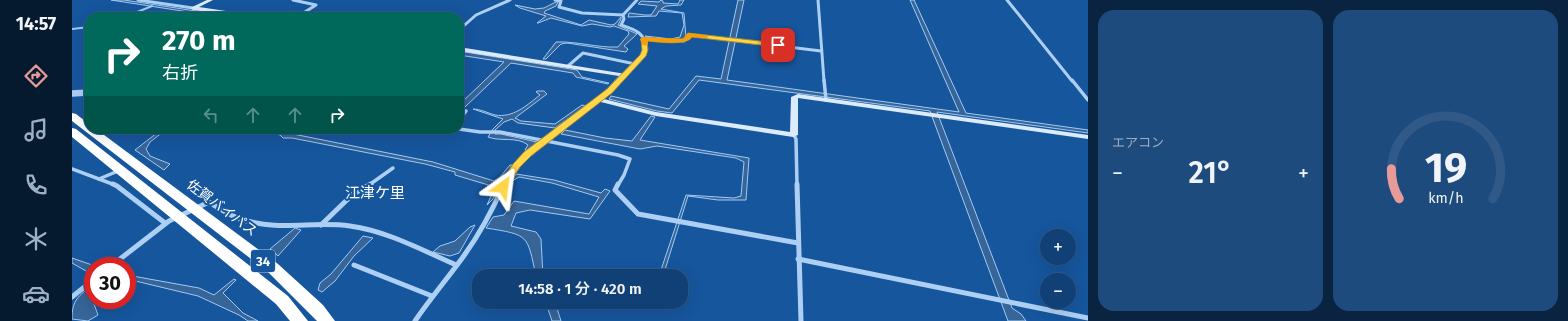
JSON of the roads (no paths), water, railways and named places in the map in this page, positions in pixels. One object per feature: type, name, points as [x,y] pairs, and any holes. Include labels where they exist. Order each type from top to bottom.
[{"type":"highway","name":"佐賀バイパス","points":[[72,116],[84,125]]},
{"type":"highway","name":"34","points":[[72,131],[282,300],[300,321]]},
{"type":"highway","name":"佐賀バイパス","points":[[96,134],[273,268],[327,321]]},
{"type":"street","points":[[138,0],[220,12]]},
{"type":"street","points":[[193,8],[211,0]]},
{"type":"street","points":[[293,0],[316,5],[305,12]]},
{"type":"street","points":[[464,26],[476,15],[510,0]]},
{"type":"street","points":[[555,0],[561,1],[559,7],[566,10],[583,13],[592,12],[623,15]]},
{"type":"street","points":[[416,321],[432,296],[464,256],[496,202],[507,178],[516,166],[545,140],[599,100],[643,56],[645,50],[644,39],[638,32],[621,25],[624,19],[623,15],[637,0]]},
{"type":"street","points":[[818,0],[821,51],[826,97]]},
{"type":"street","points":[[1007,0],[1088,100]]},
{"type":"street","points":[[644,39],[684,41],[690,35],[821,51]]},
{"type":"street","points":[[464,50],[624,75]]},
{"type":"street","points":[[568,66],[583,53],[635,64]]},
{"type":"street","points":[[72,94],[84,93]]},
{"type":"street","points":[[801,321],[794,97],[826,97],[941,116],[1088,137]]},
{"type":"street","points":[[599,100],[656,114],[794,135]]},
{"type":"street","points":[[464,130],[496,132],[545,140],[618,155],[630,159],[624,175],[615,190],[638,214],[798,243]]},
{"type":"street","points":[[321,225],[353,194],[367,187],[393,168]]},
{"type":"street","points":[[72,169],[117,186],[165,223]]},
{"type":"street","points":[[99,179],[121,170]]},
{"type":"street","points":[[122,257],[165,223],[193,207],[209,202],[232,217],[248,221],[268,224],[350,226],[376,232],[456,265]]},
{"type":"street","points":[[798,259],[1088,318]]},
{"type":"street","points":[[354,265],[432,296]]},
{"type":"street","points":[[72,297],[84,287]]},
{"type":"water","points":[[111,0],[124,0],[202,12],[189,12]]},
{"type":"water","points":[[661,0],[663,3],[678,4],[680,0],[684,0],[681,5],[666,6],[661,9],[684,13],[686,38],[666,40],[654,39],[645,36],[671,39],[680,37],[684,25],[682,13],[659,11],[656,16],[628,17],[629,13],[651,15],[657,6],[638,4],[641,1],[659,2]]},
{"type":"water","points":[[738,0],[744,0],[727,80],[959,112],[910,0],[914,0],[966,113],[1088,130],[1088,133],[937,112],[1012,308],[1021,314],[1026,321],[1008,321],[930,111],[699,80],[672,113],[657,111],[609,99],[611,96],[669,109],[696,76],[721,79]]},
{"type":"water","points":[[558,2],[556,6],[545,11],[544,13],[581,25],[589,20],[611,25],[615,24],[621,17],[618,25],[637,34],[624,46],[628,49],[626,52],[567,43],[561,44],[546,59],[543,59],[556,42],[572,42],[618,47],[629,34],[628,31],[614,26],[610,27],[592,24],[582,26],[551,18],[537,23],[546,16],[515,5],[535,9],[544,8]]},
{"type":"water","points":[[464,52],[577,70],[582,77],[609,83],[576,77],[573,73],[511,63],[464,107],[464,100],[504,62],[464,56]]},
{"type":"water","points":[[544,91],[547,94],[515,118],[521,121],[555,124],[582,105],[586,106],[555,128],[518,123],[512,119],[504,122],[495,130],[495,134],[537,142],[526,151],[525,150],[528,145],[524,142],[488,137],[493,129],[503,119],[473,109],[495,115],[508,115],[519,110],[540,95],[536,92]]},
{"type":"water","points":[[651,116],[655,117],[640,140],[749,158],[746,200],[718,200],[688,196],[665,269],[661,269],[686,195],[734,198],[741,196],[744,162],[736,158],[657,146],[640,149],[561,134],[565,130],[605,138],[632,141]]},
{"type":"water","points":[[156,134],[160,134],[150,142],[146,149],[150,156],[170,164],[164,170],[135,150]]},
{"type":"water","points":[[276,134],[293,134],[433,162],[494,181],[500,177],[510,165],[512,165],[493,199],[487,205],[495,187],[455,175],[455,172],[425,164],[292,138],[283,138]]},
{"type":"water","points":[[516,174],[554,180],[601,193],[605,189],[610,191],[590,219],[530,210],[516,213],[511,226],[536,232],[541,239],[543,269],[534,269],[528,244],[524,239],[518,235],[486,228],[493,217],[504,215],[514,201],[589,214],[599,197],[552,183],[519,177],[512,181]]},
{"type":"water","points":[[475,225],[459,253],[450,256],[433,252],[440,246],[455,241],[470,227]]},
{"type":"water","points":[[295,228],[301,230],[278,256],[270,249]]},
{"type":"water","points":[[363,236],[373,238],[354,256],[335,281],[322,292],[318,290],[320,283],[331,274]]},
{"type":"water","points":[[72,258],[84,262],[84,270],[72,263]]},
{"type":"water","points":[[136,277],[199,288],[214,295],[234,279],[236,280],[223,293],[243,313],[258,321],[248,321],[239,315],[198,296],[136,281]]},
{"type":"water","points":[[84,291],[84,309],[96,309],[98,315],[88,321],[72,319],[73,307]]},
{"type":"water","points":[[548,309],[557,309],[561,321],[552,321]]},
{"type":"waterway","points":[[137,12],[152,6]]},
{"type":"waterway","points":[[72,29],[84,28]]},
{"type":"district","name":"江津ケ里","points":[[375,193]]}]
